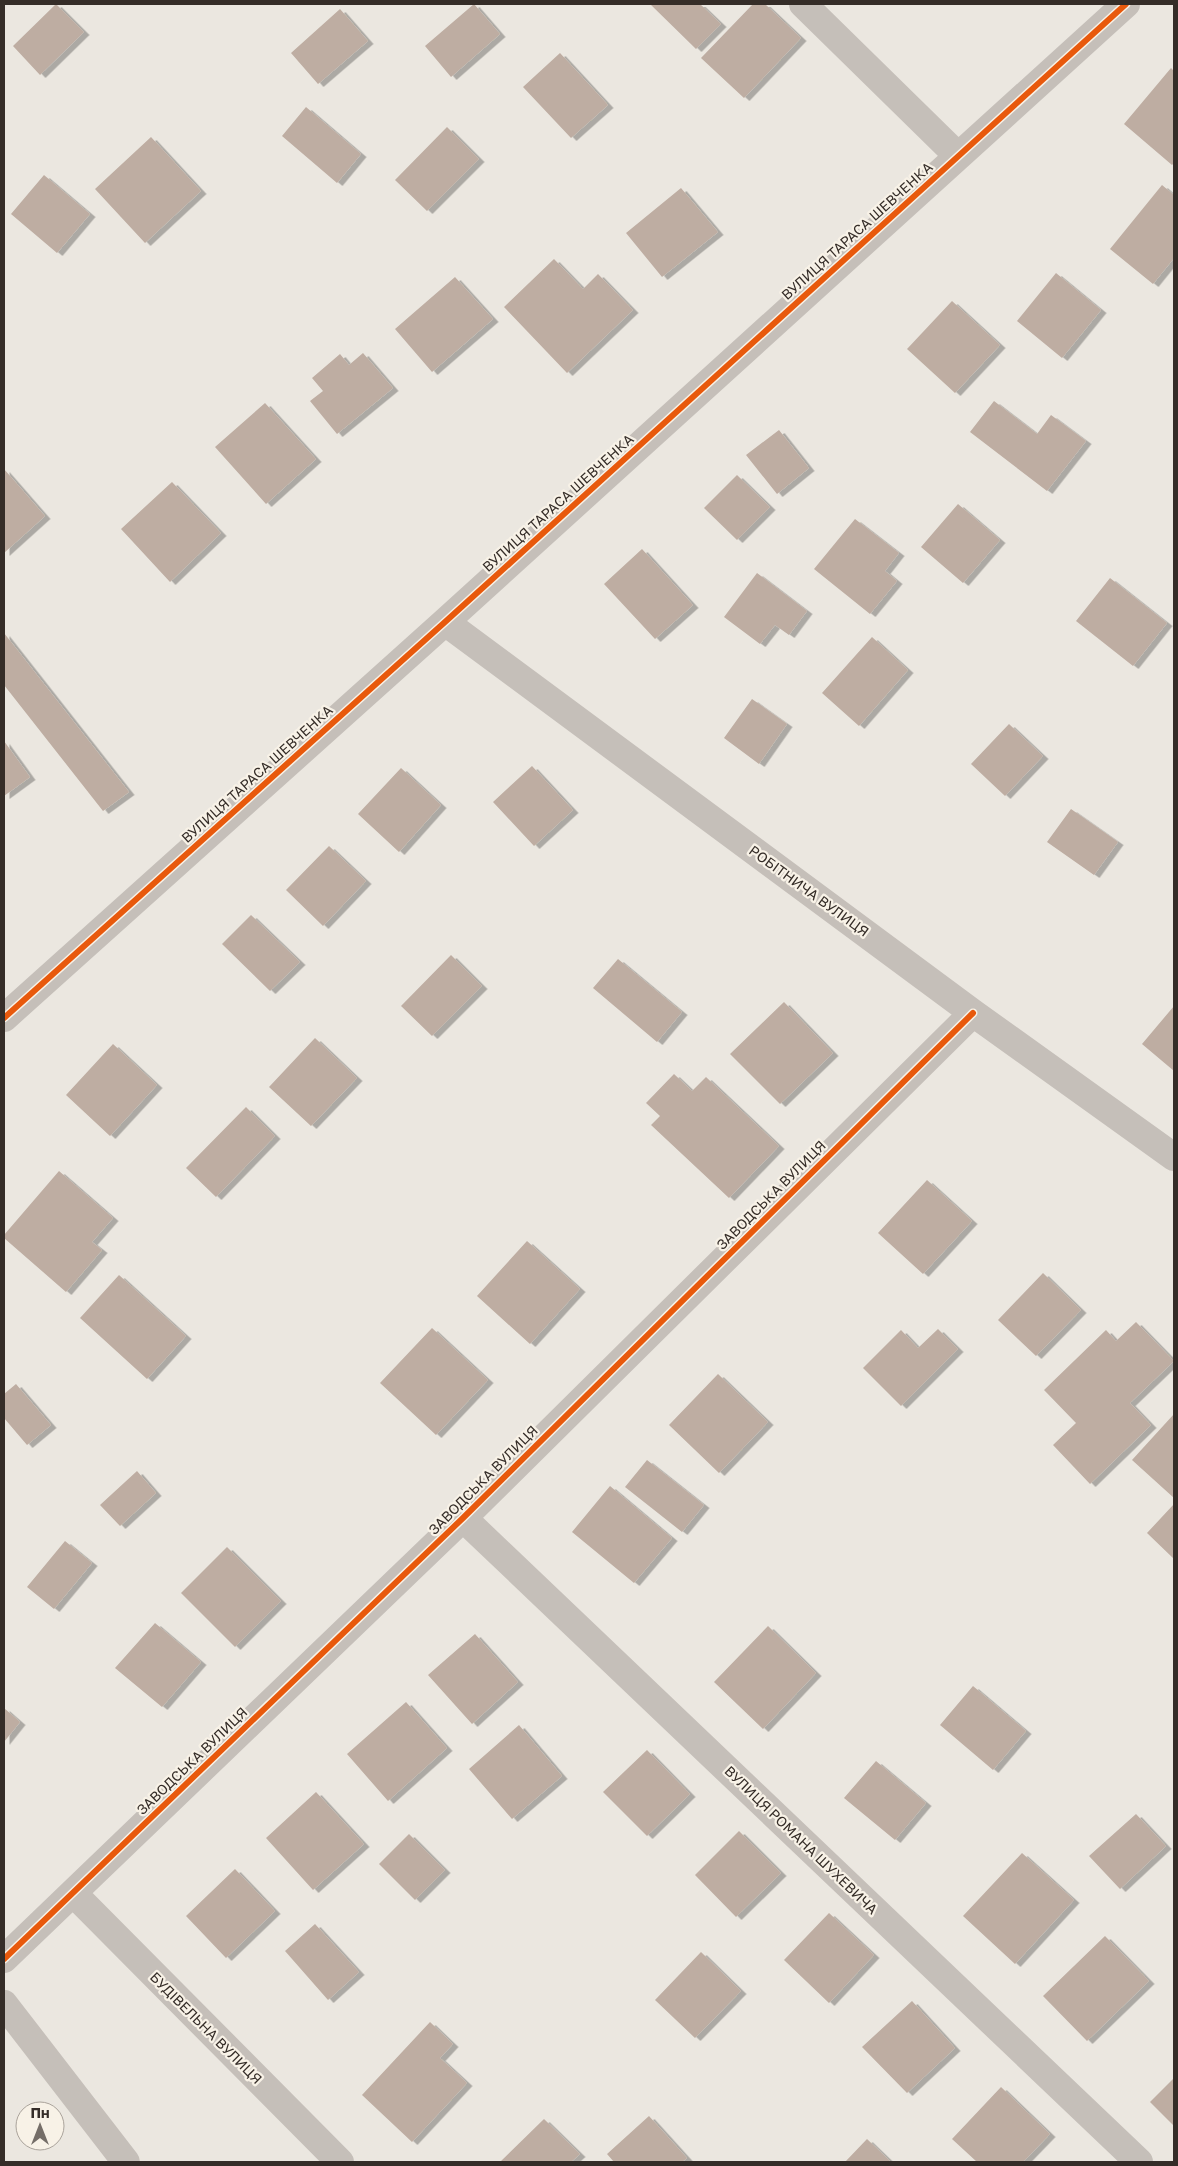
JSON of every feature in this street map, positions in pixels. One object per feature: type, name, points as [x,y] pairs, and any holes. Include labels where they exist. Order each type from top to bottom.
[{"type":"street","points":[[802,4],[958,156]]},
{"type":"street","name":"ВУЛИЦЯ ТАРАСА ШЕВЧЕНКА","points":[[4,1018],[445,622],[1126,4]]},
{"type":"street","name":"РОБІТНИЧА ВУЛИЦЯ","points":[[445,622],[973,1013],[1174,1157]]},
{"type":"street","name":"ЗАВОДСЬКА ВУЛИЦЯ","points":[[4,1959],[462,1518],[973,1013]]},
{"type":"street","name":"ВУЛИЦЯ РОМАНА ШУХЕВИЧА","points":[[462,1518],[1139,2162]]},
{"type":"street","name":"БУДІВЕЛЬНА ВУЛИЦЯ","points":[[73,1893],[340,2162]]},
{"type":"street","points":[[4,2004],[126,2162]]},
{"type":"building","points":[[56,4],[84,32],[40,75],[13,46]]},
{"type":"building","points":[[474,4],[500,34],[451,77],[425,46]]},
{"type":"building","points":[[650,4],[700,4],[721,24],[696,49]]},
{"type":"building","points":[[753,4],[765,4],[801,38],[744,98],[701,58]]},
{"type":"building","points":[[340,9],[368,41],[318,84],[291,53]]},
{"type":"building","points":[[560,53],[608,105],[571,138],[523,87]]},
{"type":"building","points":[[1171,68],[1174,71],[1174,163],[1172,165],[1124,124]]},
{"type":"building","points":[[306,107],[361,154],[337,183],[282,136]]},
{"type":"building","points":[[447,127],[479,159],[427,211],[395,180]]},
{"type":"building","points":[[151,137],[201,191],[145,243],[95,189]]},
{"type":"building","points":[[44,175],[90,214],[57,253],[11,214]]},
{"type":"building","points":[[1162,185],[1174,195],[1174,258],[1153,284],[1110,249]]},
{"type":"building","points":[[681,188],[718,232],[662,277],[626,233]]},
{"type":"building","points":[[554,259],[583,289],[598,274],[633,310],[567,373],[504,307]]},
{"type":"building","points":[[1056,273],[1101,310],[1062,358],[1017,321]]},
{"type":"building","points":[[455,277],[493,319],[432,372],[395,329]]},
{"type":"building","points":[[952,301],[1000,345],[955,393],[907,349]]},
{"type":"building","points":[[363,353],[393,388],[337,434],[310,401],[323,391],[312,378],[340,354],[349,365]]},
{"type":"building","points":[[994,401],[1037,434],[1051,415],[1086,441],[1047,491],[970,432]]},
{"type":"building","points":[[265,403],[316,459],[266,504],[215,447]]},
{"type":"building","points":[[779,430],[809,468],[777,494],[746,455]]},
{"type":"building","points":[[4,469],[45,516],[4,553]]},
{"type":"building","points":[[737,475],[770,507],[737,540],[704,508]]},
{"type":"building","points":[[172,482],[221,533],[170,582],[121,529]]},
{"type":"building","points":[[958,504],[1000,540],[963,583],[921,547]]},
{"type":"building","points":[[855,519],[899,553],[885,571],[897,581],[870,614],[814,569]]},
{"type":"building","points":[[642,549],[693,605],[655,639],[604,584]]},
{"type":"building","points":[[757,573],[807,611],[789,635],[775,625],[760,644],[724,617]]},
{"type":"building","points":[[1110,578],[1167,623],[1133,666],[1076,621]]},
{"type":"building","points":[[4,633],[129,792],[103,811],[4,685]]},
{"type":"building","points":[[872,637],[908,670],[859,726],[822,693]]},
{"type":"building","points":[[752,699],[787,724],[759,764],[724,738]]},
{"type":"building","points":[[1009,724],[1043,756],[1005,796],[971,764]]},
{"type":"building","points":[[4,741],[30,777],[4,796]]},
{"type":"building","points":[[532,766],[573,810],[534,846],[493,802]]},
{"type":"building","points":[[401,768],[441,805],[399,852],[358,814]]},
{"type":"building","points":[[1071,809],[1118,842],[1094,875],[1047,842]]},
{"type":"building","points":[[329,846],[366,881],[323,926],[286,890]]},
{"type":"building","points":[[251,915],[300,962],[270,991],[222,944]]},
{"type":"building","points":[[451,955],[482,986],[432,1036],[401,1006]]},
{"type":"building","points":[[618,959],[682,1012],[657,1042],[593,988]]},
{"type":"building","points":[[784,1002],[833,1053],[780,1104],[730,1054]]},
{"type":"building","points":[[1174,1006],[1174,1071],[1142,1044]]},
{"type":"building","points":[[315,1038],[357,1078],[311,1126],[269,1087]]},
{"type":"building","points":[[113,1044],[157,1085],[110,1136],[66,1095]]},
{"type":"building","points":[[674,1074],[692,1091],[706,1077],[779,1146],[729,1198],[651,1125],[660,1116],[646,1103]]},
{"type":"building","points":[[246,1107],[275,1136],[216,1197],[186,1168]]},
{"type":"building","points":[[59,1171],[113,1218],[92,1242],[102,1250],[66,1292],[4,1238],[4,1235]]},
{"type":"building","points":[[927,1180],[972,1221],[923,1274],[878,1233]]},
{"type":"building","points":[[527,1241],[580,1289],[530,1344],[477,1296]]},
{"type":"building","points":[[1043,1273],[1081,1310],[1036,1356],[998,1320]]},
{"type":"building","points":[[119,1275],[186,1336],[147,1379],[80,1318]]},
{"type":"building","points":[[1136,1322],[1174,1361],[1130,1403],[1151,1425],[1090,1484],[1053,1445],[1076,1423],[1044,1390],[1106,1330],[1116,1341]]},
{"type":"building","points":[[432,1328],[488,1380],[436,1435],[380,1383]]},
{"type":"building","points":[[938,1329],[958,1349],[901,1406],[863,1368],[901,1330],[918,1348]]},
{"type":"building","points":[[718,1374],[768,1422],[719,1473],[669,1425]]},
{"type":"building","points":[[16,1384],[51,1425],[27,1445],[4,1418],[4,1394]]},
{"type":"building","points":[[1174,1414],[1174,1498],[1132,1460]]},
{"type":"building","points":[[647,1460],[704,1505],[682,1532],[625,1487]]},
{"type":"building","points":[[137,1471],[156,1493],[120,1526],[100,1505]]},
{"type":"building","points":[[610,1486],[672,1538],[634,1583],[572,1532]]},
{"type":"building","points":[[1174,1504],[1174,1559],[1147,1533]]},
{"type":"building","points":[[65,1541],[92,1563],[54,1609],[27,1587]]},
{"type":"building","points":[[227,1547],[281,1601],[235,1647],[181,1593]]},
{"type":"building","points":[[155,1623],[201,1662],[162,1707],[115,1668]]},
{"type":"building","points":[[768,1626],[816,1673],[763,1729],[714,1682]]},
{"type":"building","points":[[475,1634],[518,1682],[472,1724],[428,1675]]},
{"type":"building","points":[[973,1686],[1026,1731],[993,1770],[940,1725]]},
{"type":"building","points":[[406,1702],[447,1748],[388,1801],[347,1754]]},
{"type":"building","points":[[4,1708],[20,1722],[4,1742]]},
{"type":"building","points":[[519,1725],[562,1776],[512,1819],[469,1769]]},
{"type":"building","points":[[647,1750],[690,1794],[647,1836],[603,1792]]},
{"type":"building","points":[[876,1761],[926,1803],[895,1840],[844,1798]]},
{"type":"building","points":[[316,1792],[364,1844],[313,1890],[266,1838]]},
{"type":"building","points":[[1136,1814],[1166,1846],[1120,1889],[1089,1856]]},
{"type":"building","points":[[739,1831],[781,1873],[736,1917],[695,1875]]},
{"type":"building","points":[[409,1834],[445,1870],[415,1900],[379,1864]]},
{"type":"building","points":[[1022,1853],[1074,1900],[1015,1964],[963,1916]]},
{"type":"building","points":[[235,1869],[275,1911],[226,1958],[186,1916]]},
{"type":"building","points":[[829,1913],[874,1955],[829,2003],[784,1960]]},
{"type":"building","points":[[315,1924],[359,1972],[328,2000],[285,1951]]},
{"type":"building","points":[[1105,1936],[1149,1981],[1087,2041],[1043,1996]]},
{"type":"building","points":[[701,1952],[741,1991],[695,2038],[655,2000]]},
{"type":"building","points":[[912,2001],[955,2048],[907,2093],[862,2047]]},
{"type":"building","points":[[430,2022],[453,2044],[440,2058],[467,2083],[412,2142],[362,2095]]},
{"type":"building","points":[[1174,2078],[1174,2126],[1150,2102]]},
{"type":"building","points":[[1001,2087],[1050,2134],[1023,2162],[977,2162],[952,2139]]},
{"type":"building","points":[[649,2116],[687,2158],[682,2162],[614,2162],[607,2154]]},
{"type":"building","points":[[544,2119],[580,2154],[571,2162],[500,2162]]},
{"type":"building","points":[[867,2139],[891,2162],[845,2162]]},
{"type":"cycle path","points":[[4,1018],[445,622],[1126,4]]},
{"type":"cycle path","points":[[4,1959],[463,1518],[973,1013]]}]
